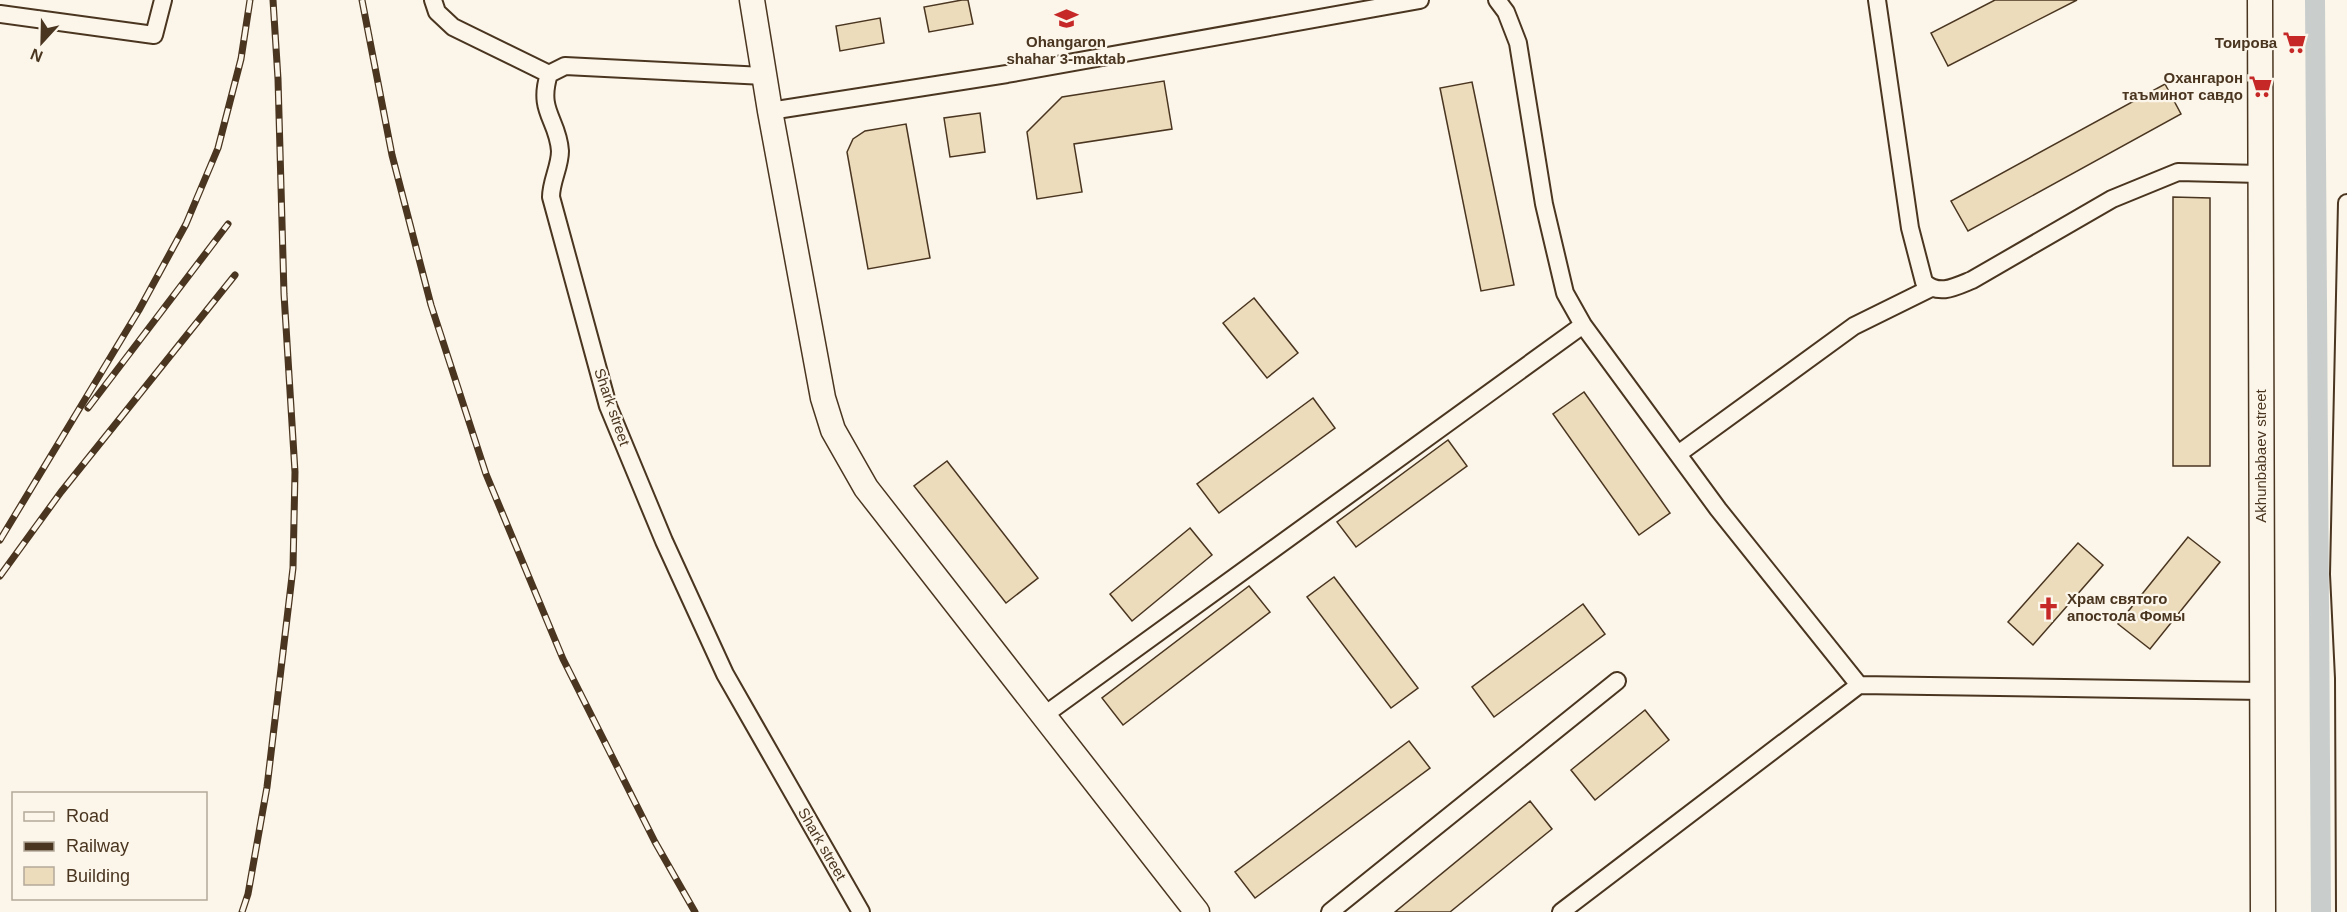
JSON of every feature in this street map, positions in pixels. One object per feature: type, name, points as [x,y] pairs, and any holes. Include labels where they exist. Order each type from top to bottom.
[{"type":"main road","points":[[752,0],[823,398],[833,430],[866,488],[1197,912]]},
{"type":"main road","name":"Akhunbabaev street","points":[[2260,0],[2263,912]]},
{"type":"street","points":[[0,14],[154,34],[163,0]]},
{"type":"street","points":[[433,0],[436,12],[453,27],[549,74],[565,66],[765,76]]},
{"type":"street","points":[[770,111],[1007,74],[1420,0]]},
{"type":"street","points":[[1497,0],[1506,12],[1518,43],[1544,204],[1565,293],[1583,325],[1718,509],[1859,685]]},
{"type":"street","points":[[1877,0],[1910,228],[1924,282],[1931,288],[1950,289],[1972,280],[2112,199],[2178,172],[2260,174]]},
{"type":"street","name":"Shark street","points":[[549,74],[543,91],[545,105],[560,147],[552,183],[552,204],[608,406],[664,541],[725,674],[861,912]]},
{"type":"street","points":[[2345,912],[2346,678],[2343,574],[2347,203]]},
{"type":"street","points":[[1678,454],[1854,326],[1931,288]]},
{"type":"street","points":[[1043,716],[1583,325]]},
{"type":"street","points":[[1330,912],[1617,681]]},
{"type":"street","points":[[1561,912],[1859,685],[2262,691]]},
{"type":"building","points":[[968,0],[973,24],[929,32],[924,7]]},
{"type":"building","points":[[1995,0],[2077,0],[1948,66],[1931,33]]},
{"type":"building","points":[[880,18],[884,43],[840,51],[836,26]]},
{"type":"building","points":[[1164,81],[1172,129],[1074,144],[1082,192],[1037,199],[1027,132],[1062,97]]},
{"type":"building","points":[[1472,82],[1514,285],[1481,291],[1440,88]]},
{"type":"building","points":[[2165,84],[2181,114],[1968,231],[1951,201]]},
{"type":"building","points":[[980,113],[985,152],[950,157],[944,118]]},
{"type":"building","points":[[906,124],[930,258],[868,269],[847,152],[853,139],[865,131]]},
{"type":"building","points":[[2173,197],[2210,198],[2210,466],[2173,466]]},
{"type":"building","points":[[1254,298],[1298,353],[1267,378],[1223,323]]},
{"type":"building","points":[[1584,392],[1670,513],[1639,535],[1553,414]]},
{"type":"building","points":[[1313,398],[1335,428],[1219,513],[1197,484]]},
{"type":"building","points":[[1448,440],[1467,466],[1356,547],[1337,522]]},
{"type":"building","points":[[947,461],[1038,578],[1006,603],[914,486]]},
{"type":"building","points":[[1190,528],[1212,555],[1132,621],[1110,594]]},
{"type":"building","points":[[2188,537],[2220,562],[2150,649],[2118,624]]},
{"type":"building","points":[[2078,543],[2103,565],[2033,645],[2008,622]]},
{"type":"building","points":[[1334,577],[1418,688],[1391,708],[1307,597]]},
{"type":"building","points":[[1249,586],[1270,612],[1123,725],[1102,698]]},
{"type":"building","points":[[1583,604],[1605,634],[1494,717],[1472,687]]},
{"type":"building","points":[[1645,710],[1669,740],[1595,800],[1571,770]]},
{"type":"building","points":[[1409,741],[1430,768],[1255,898],[1235,872]]},
{"type":"building","points":[[1530,801],[1552,829],[1450,912],[1395,912]]},
{"type":"waterway","points":[[2315,0],[2321,912]]},
{"type":"railway","points":[[0,540],[139,310],[186,224],[218,148],[241,59],[250,0]]},
{"type":"railway","points":[[242,912],[248,894],[267,787],[293,568],[295,472],[284,294],[278,79],[273,0]]},
{"type":"railway","points":[[362,0],[392,155],[431,305],[486,474],[563,659],[655,842],[695,912]]},
{"type":"railway","points":[[88,408],[228,224]]},
{"type":"railway","points":[[0,576],[61,492],[235,275]]},
{"type":"place","name":"Ohangaron shahar 3-maktab","points":[[1066,18]]},
{"type":"place","name":"Тоирова","points":[[2295,43]]},
{"type":"place","name":"Охангарон таъминот савдо","points":[[2261,87]]},
{"type":"place","name":"Храм святого апостола Фомы","points":[[2049,608]]}]
